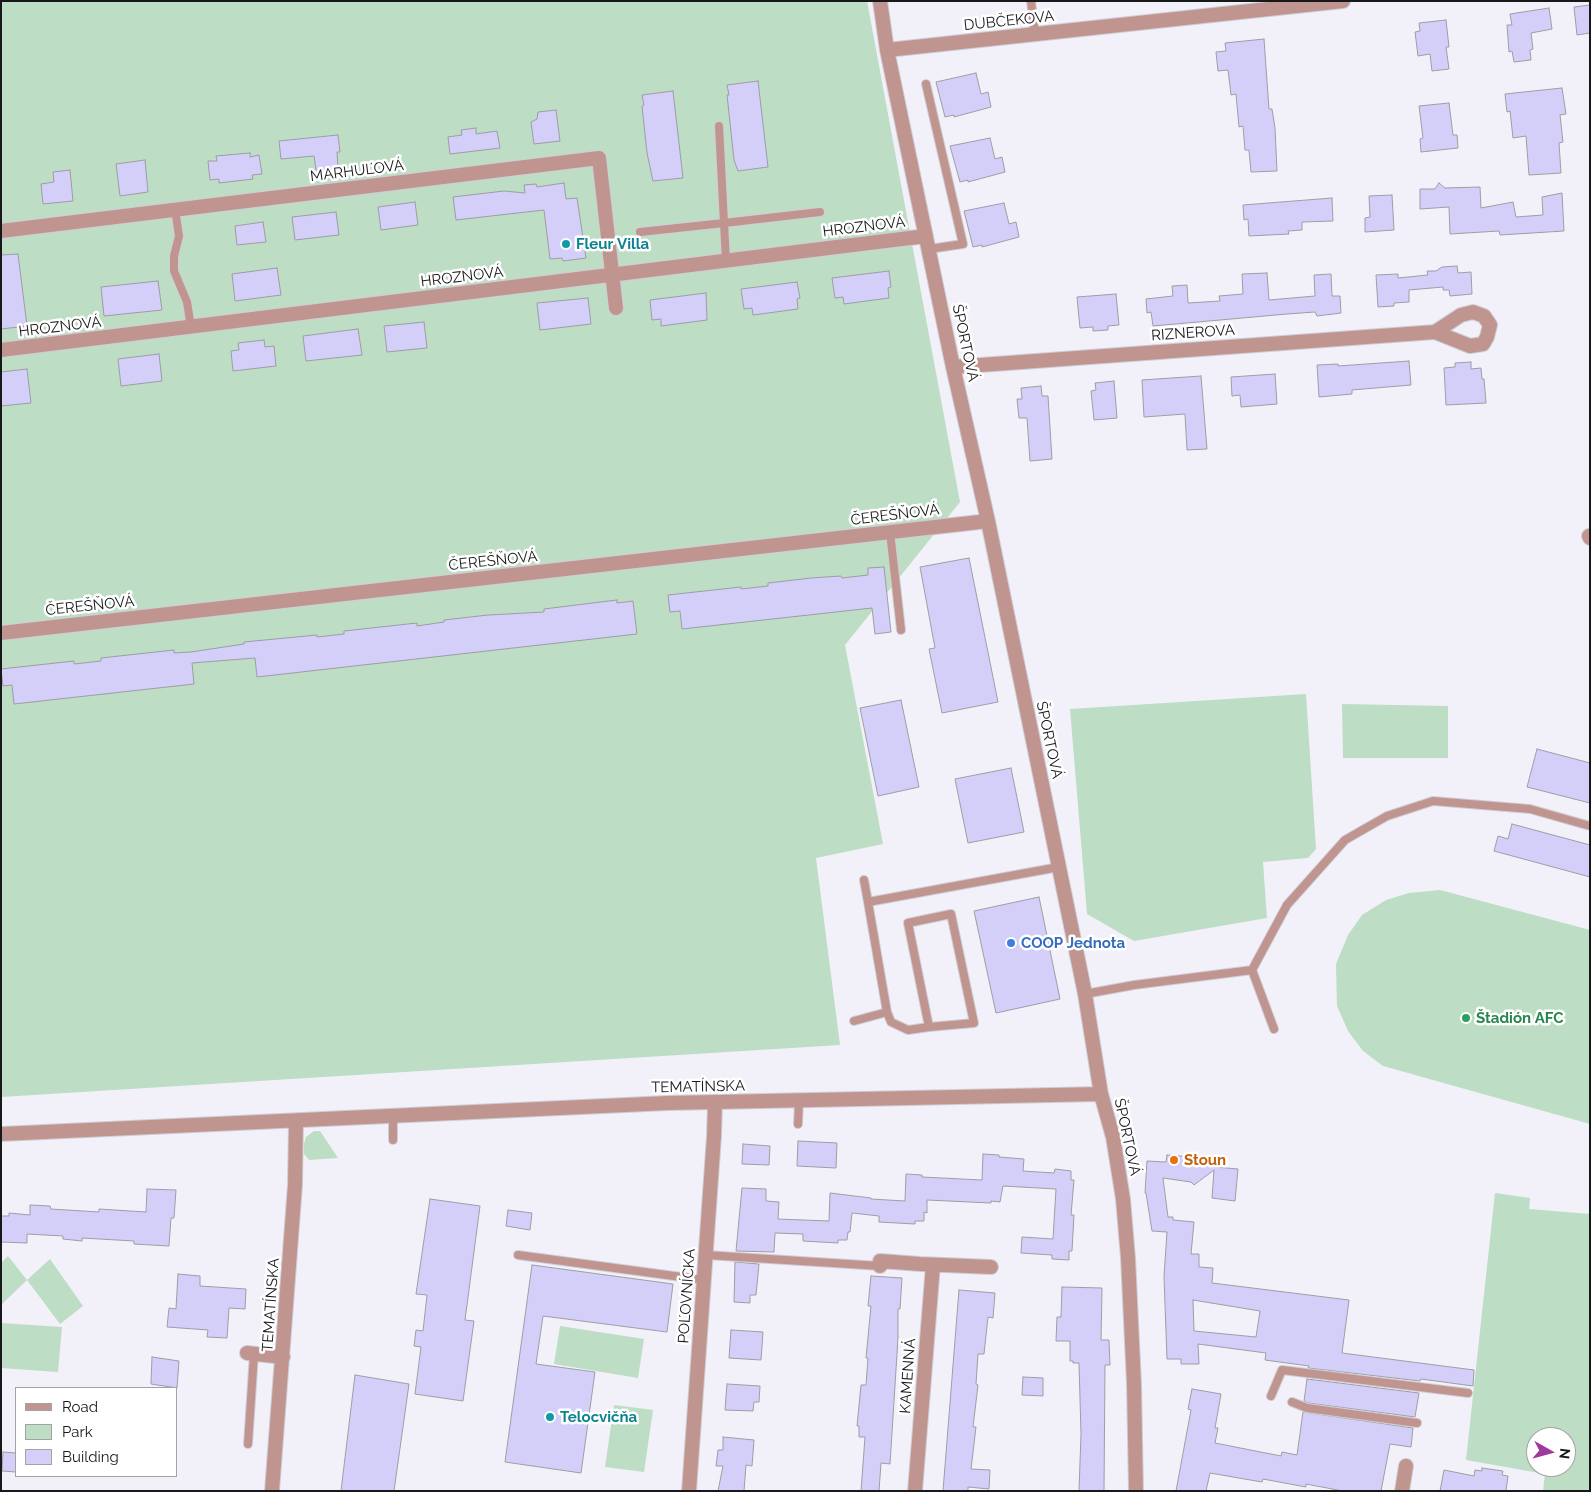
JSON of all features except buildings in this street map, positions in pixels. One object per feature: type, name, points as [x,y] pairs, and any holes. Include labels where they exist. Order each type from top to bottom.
[{"type":"street","name":"ŠPORTOVÁ","points":[[880,1],[888,50],[953,367],[988,521],[1085,994],[1101,1094],[1113,1137],[1124,1209],[1134,1384],[1136,1491]]},
{"type":"street","name":"DUBČEKOVA","points":[[888,50],[1343,1]]},
{"type":"street","name":"MARHUĽOVÁ","points":[[1,230],[599,158],[612,275]]},
{"type":"street","name":"HROZNOVÁ","points":[[1,350],[726,261],[928,243]]},
{"type":"street","points":[[612,275],[616,308]]},
{"type":"street","name":"RIZNEROVA","points":[[953,367],[1435,332]]},
{"type":"street","name":"ČEREŠŇOVÁ","points":[[1,632],[988,521]]},
{"type":"street","name":"TEMATÍNSKA","points":[[1,1134],[668,1103],[1101,1094]]},
{"type":"street","name":"POĽOVNÍCKA","points":[[689,1491],[715,1103]]},
{"type":"street","name":"TEMATÍNSKA","points":[[272,1491],[296,1168],[296,1121]]},
{"type":"street","points":[[880,1266],[880,1261],[992,1267]]},
{"type":"street","name":"KAMENNÁ","points":[[915,1491],[933,1265]]},
{"type":"street","points":[[250,1354],[283,1357]]},
{"type":"street","points":[[1402,1491],[1406,1466]]},
{"type":"lane","points":[[1031,1],[1034,34]]},
{"type":"lane","points":[[926,84],[963,244],[928,243]]},
{"type":"lane","points":[[719,126],[726,261]]},
{"type":"lane","points":[[175,210],[179,236],[174,256],[174,271],[187,302],[190,327]]},
{"type":"lane","points":[[640,232],[820,212]]},
{"type":"lane","points":[[890,532],[901,630]]},
{"type":"lane","points":[[1274,1029],[1252,970],[1287,905],[1345,840],[1386,816],[1434,801],[1530,809],[1590,826]]},
{"type":"lane","points":[[868,902],[1059,867]]},
{"type":"lane","points":[[864,880],[887,1012],[891,1022],[908,1030],[929,1026],[974,1023],[951,914],[908,923],[929,1026]]},
{"type":"lane","points":[[1085,994],[1252,970]]},
{"type":"lane","points":[[854,1021],[887,1012]]},
{"type":"lane","points":[[798,1124],[799,1101]]},
{"type":"lane","points":[[393,1117],[393,1140]]},
{"type":"lane","points":[[518,1255],[704,1280]]},
{"type":"lane","points":[[706,1255],[880,1266]]},
{"type":"lane","points":[[248,1444],[250,1354]]},
{"type":"lane","points":[[1271,1396],[1282,1370],[1468,1394]]},
{"type":"lane","points":[[1292,1402],[1307,1408],[1417,1423]]},
{"type":"green space","points":[[1,1],[867,1],[960,502],[845,645],[883,844],[816,858],[840,1045],[1,1097]]},
{"type":"green space","points":[[1306,694],[1316,849],[1308,858],[1263,862],[1267,918],[1134,941],[1087,914],[1070,709]]},
{"type":"green space","points":[[1342,704],[1448,706],[1448,758],[1343,758]]},
{"type":"green space","name":"Štadión AFC","points":[[1440,890],[1590,930],[1590,1124],[1383,1066],[1363,1051],[1348,1031],[1337,1006],[1336,964],[1348,935],[1362,915],[1386,900],[1409,893]]},
{"type":"green space","points":[[314,1131],[320,1131],[338,1158],[309,1160],[304,1154],[304,1144],[306,1137]]},
{"type":"green space","points":[[1495,1193],[1530,1198],[1529,1209],[1590,1214],[1590,1491],[1543,1491],[1545,1477],[1576,1477],[1576,1427],[1526,1427],[1526,1471],[1466,1460]]},
{"type":"green space","points":[[8,1256],[27,1280],[1,1305],[1,1263]]},
{"type":"green space","points":[[50,1259],[83,1306],[60,1324],[27,1280]]},
{"type":"green space","points":[[1,1323],[62,1327],[58,1372],[1,1368]]},
{"type":"green space","points":[[560,1326],[644,1339],[638,1378],[554,1364]]},
{"type":"green space","points":[[614,1405],[653,1410],[644,1472],[605,1467]]},
{"type":"place","name":"Fleur Villa","points":[[566,244]]},
{"type":"place","name":"COOP Jednota","points":[[1011,943]]},
{"type":"place","name":"Štadión AFC","points":[[1466,1018]]},
{"type":"place","name":"Stoun","points":[[1174,1160]]},
{"type":"place","name":"Telocvičňa","points":[[550,1417]]}]
